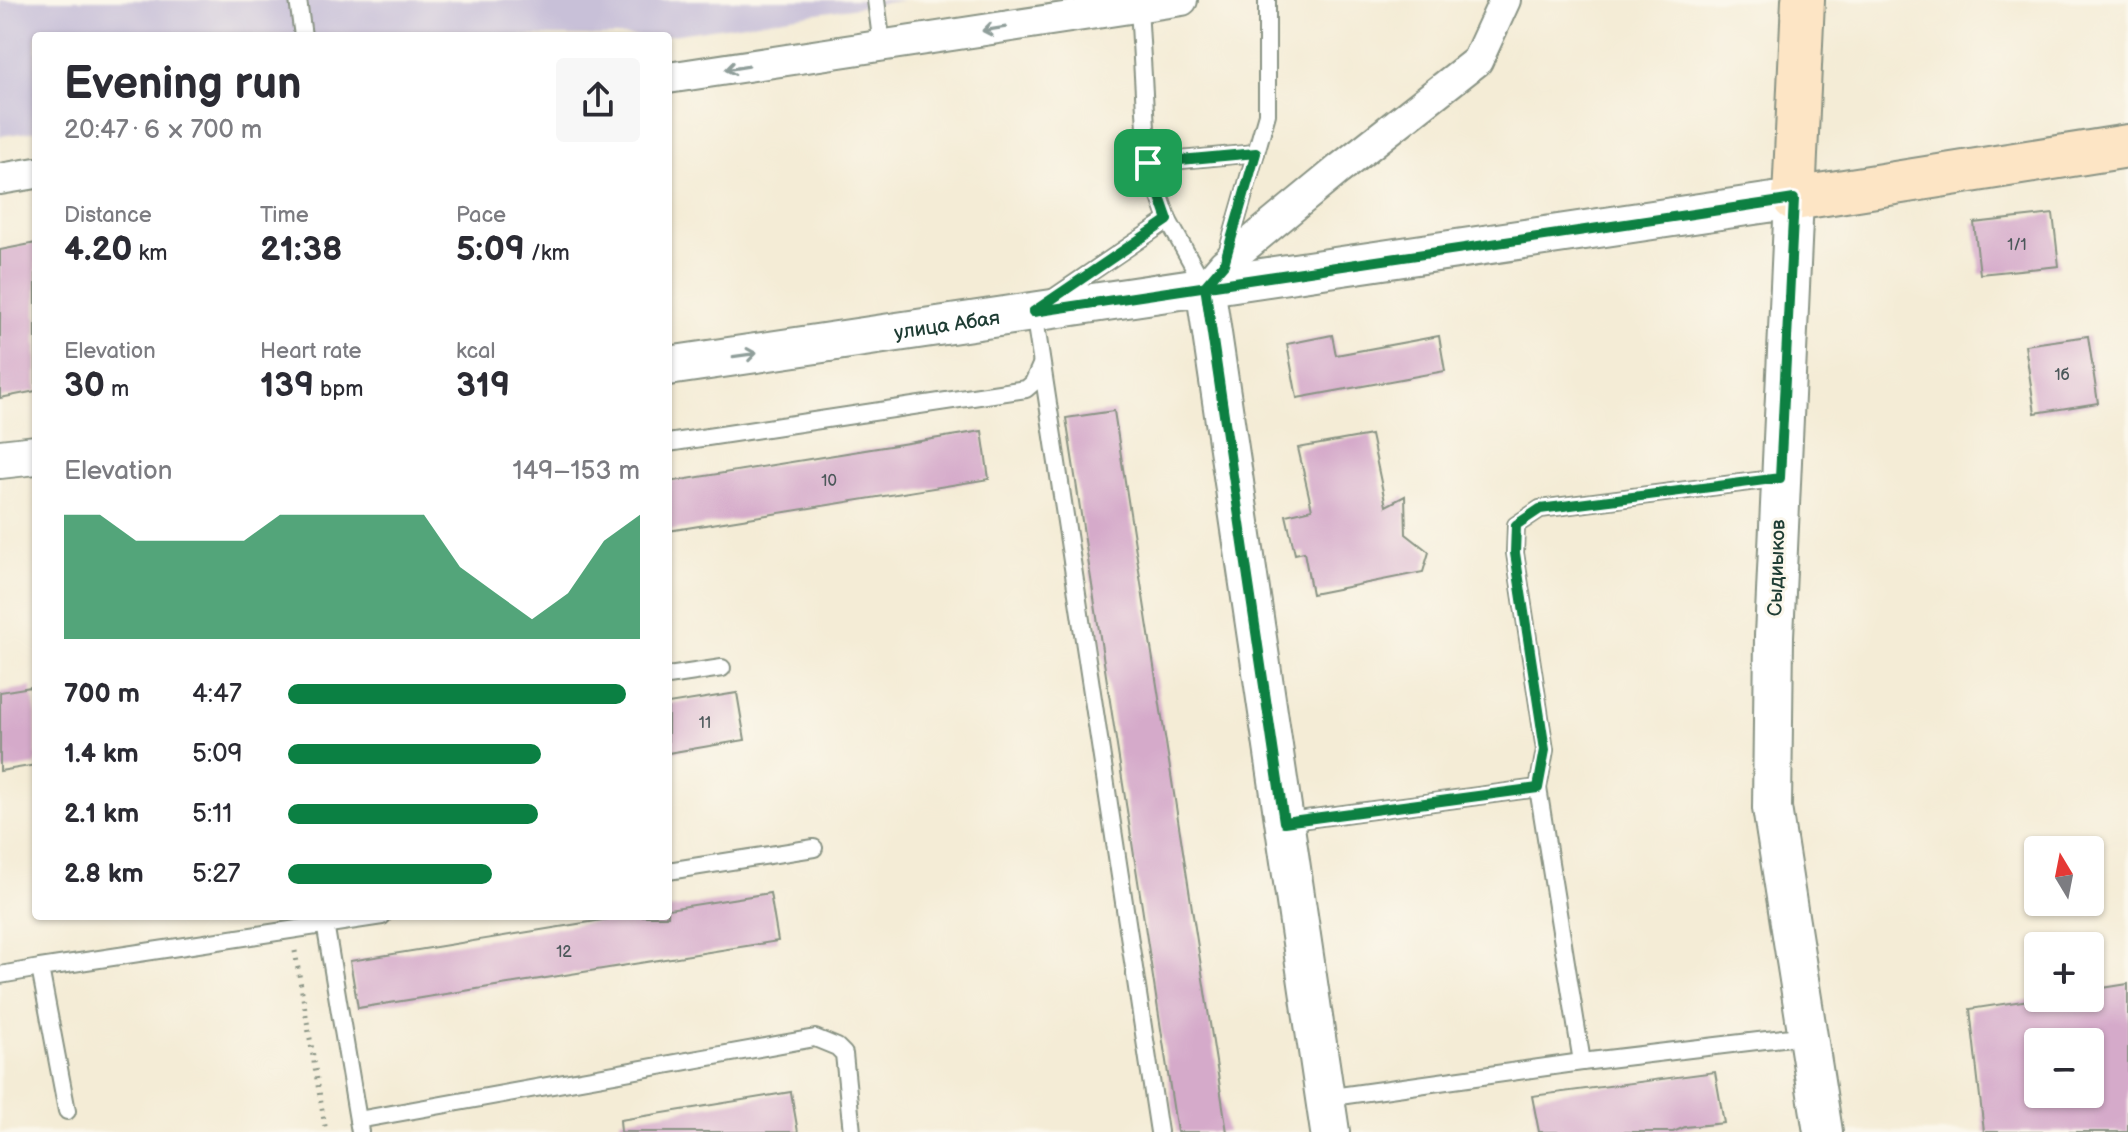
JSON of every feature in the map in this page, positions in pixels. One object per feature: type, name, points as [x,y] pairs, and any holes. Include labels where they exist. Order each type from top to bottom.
[{"type":"main road","name":"Сыдиыков","points":[[1794,199],[1803,0]]},
{"type":"main road","points":[[1794,199],[2128,146]]},
{"type":"street","points":[[672,77],[1182,0]]},
{"type":"street","points":[[1327,1115],[1284,822],[1215,275],[1338,170],[1477,61],[1505,0]]},
{"type":"street","points":[[0,179],[32,174]]},
{"type":"street","name":"улица Абая","points":[[672,365],[1033,312],[1215,275],[1794,199]]},
{"type":"street","name":"Сыдиыков","points":[[1794,199],[1774,636],[1772,808],[1823,1132]]},
{"type":"street","points":[[0,459],[32,455]]},
{"type":"lane","points":[[298,0],[302,32]]},
{"type":"lane","points":[[876,0],[882,46]]},
{"type":"lane","points":[[1215,275],[1267,114],[1267,0]]},
{"type":"lane","points":[[1139,7],[1148,163],[1168,220],[1215,275]]},
{"type":"lane","points":[[1148,163],[1256,153]]},
{"type":"lane","points":[[1159,1132],[1033,312],[1168,220]]},
{"type":"lane","points":[[672,442],[1026,389],[1033,383],[1041,363]]},
{"type":"lane","points":[[1582,1062],[1538,788],[1545,750],[1515,553],[1516,525],[1540,509],[1780,478]]},
{"type":"lane","points":[[672,675],[722,668]]},
{"type":"lane","points":[[1284,822],[1538,788]]},
{"type":"lane","points":[[672,870],[814,848]]},
{"type":"lane","points":[[0,975],[291,930],[324,920],[359,1126],[815,1038],[837,1047],[844,1054],[852,1132]]},
{"type":"lane","points":[[40,968],[67,1111]]},
{"type":"lane","points":[[1327,1115],[1582,1062],[1808,1035]]},
{"type":"path","points":[[291,930],[326,1132]]},
{"type":"shaded area","points":[[0,0],[904,0],[672,35],[672,32],[32,32],[32,132],[0,136]]},
{"type":"building","points":[[2053,214],[2059,266],[1980,274],[1974,223]]},
{"type":"building","points":[[32,244],[32,392],[0,398],[0,250]]},
{"type":"building","points":[[1332,335],[1336,355],[1439,336],[1445,371],[1297,398],[1287,344]]},
{"type":"building","points":[[2088,336],[2098,403],[2035,413],[2025,345]]},
{"type":"building","points":[[1114,411],[1227,1132],[1177,1132],[1066,418]]},
{"type":"building","points":[[982,431],[989,479],[672,530],[672,481]]},
{"type":"building","points":[[1371,435],[1386,506],[1405,496],[1406,534],[1429,552],[1423,572],[1312,594],[1304,552],[1295,554],[1286,515],[1312,509],[1298,448]]},
{"type":"building","points":[[31,687],[32,766],[0,771],[0,692]]},
{"type":"building","points":[[737,693],[745,740],[672,752],[672,703]]},
{"type":"building","points":[[770,893],[778,941],[358,1008],[350,961],[602,920],[672,920],[672,908]]},
{"type":"building","points":[[2128,984],[2128,1132],[1984,1132],[1970,1009],[2024,1001],[2024,1012],[2104,1012],[2104,988]]},
{"type":"building","points":[[1715,1072],[1724,1123],[1685,1127],[1673,1132],[1539,1132],[1532,1096]]},
{"type":"building","points":[[791,1092],[798,1132],[621,1132],[620,1120]]},
{"type":"route","points":[[1148,163],[1168,220],[1033,312],[1205,286],[1794,199],[1780,478],[1540,509],[1516,525],[1515,553],[1545,750],[1538,788],[1284,822],[1205,286],[1224,264],[1256,153],[1148,163]]}]
